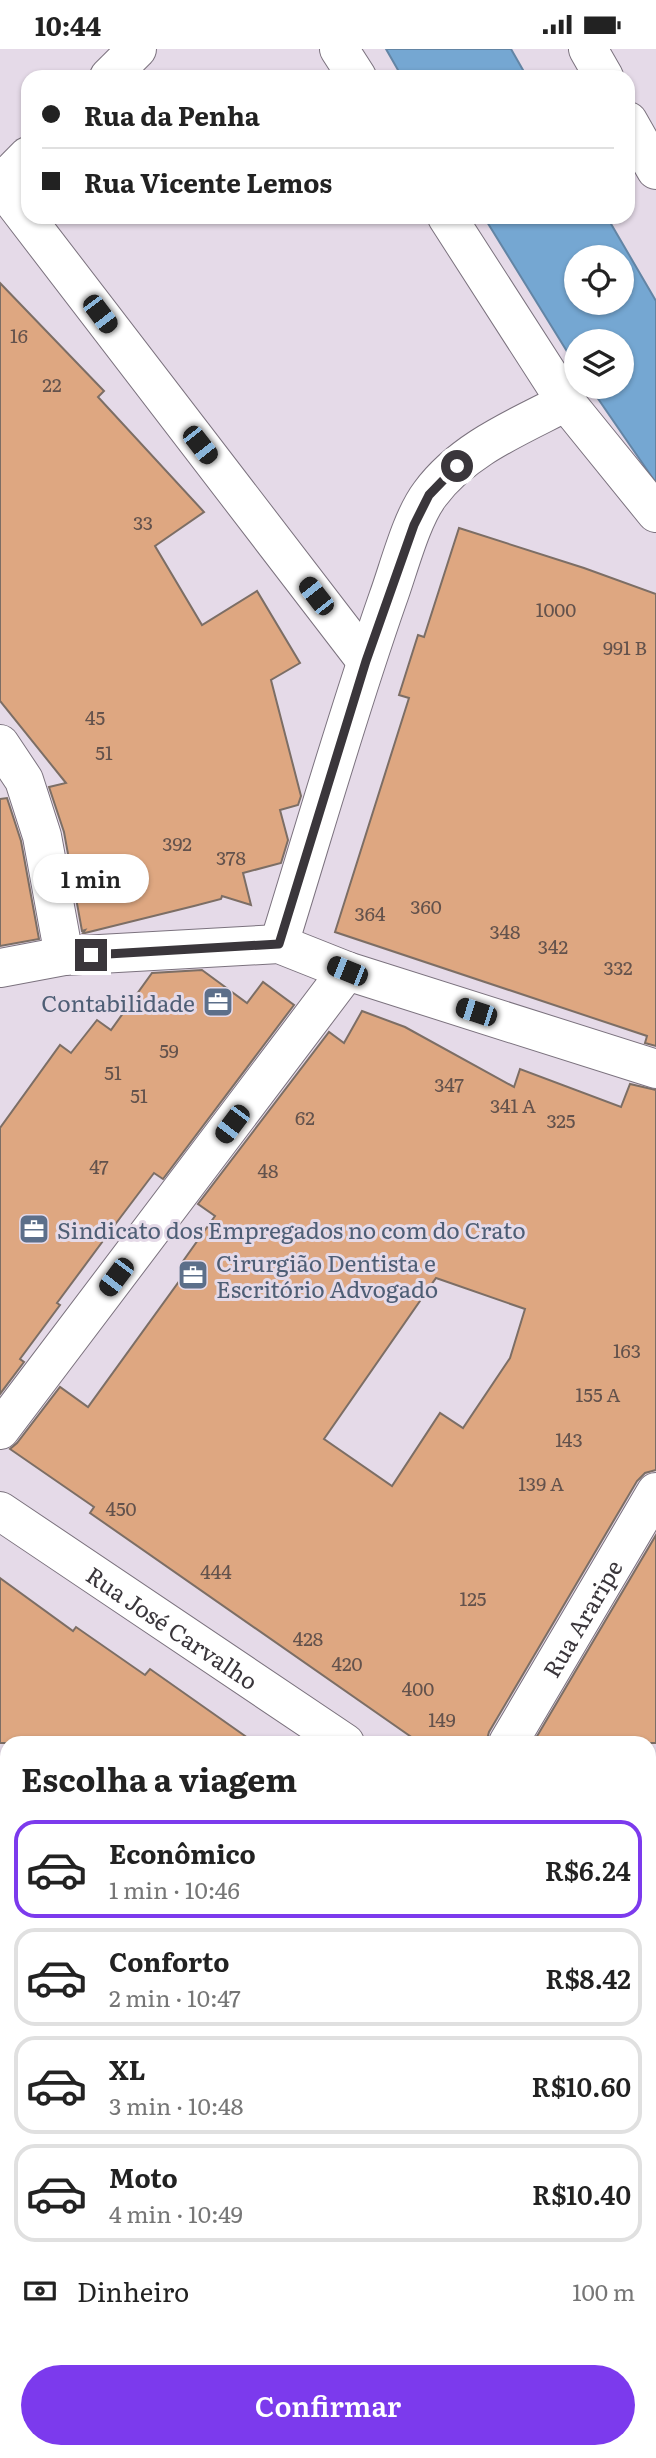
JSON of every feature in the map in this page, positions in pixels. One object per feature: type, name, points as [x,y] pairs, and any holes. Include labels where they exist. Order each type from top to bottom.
[{"type":"street","points":[[115,70],[137,49]]},
{"type":"street","points":[[339,49],[352,70]]},
{"type":"street","points":[[588,49],[600,70]]},
{"type":"street","points":[[635,133],[656,170]]},
{"type":"street","points":[[21,163],[0,184],[21,211]]},
{"type":"street","points":[[31,224],[366,661]]},
{"type":"street","points":[[452,224],[566,402],[656,513]]},
{"type":"street","points":[[279,944],[366,661],[414,525],[429,495],[457,466],[491,440],[566,402]]},
{"type":"street","points":[[0,744],[24,781],[42,836],[64,956]]},
{"type":"street","points":[[0,968],[64,956],[279,944],[347,971],[656,1069]]},
{"type":"street","points":[[0,1430],[347,971]]},
{"type":"street","name":"Rua Araripe","points":[[512,1736],[656,1492]]},
{"type":"street","name":"Rua José Carvalho","points":[[0,1511],[335,1736]]},
{"type":"water","points":[[386,49],[511,49],[523,70],[398,70]]},
{"type":"water","points":[[488,224],[611,224],[623,245],[564,245],[564,315],[634,315],[634,263],[656,301],[656,483],[598,399],[634,399],[634,329],[564,329],[564,347]]},
{"type":"building","points":[[0,283],[104,391],[98,397],[204,512],[155,546],[202,625],[257,591],[300,663],[271,680],[301,796],[298,805],[280,810],[288,840],[281,863],[243,873],[251,905],[222,896],[221,899],[194,906],[85,933],[85,930],[82,931],[64,832],[49,787],[66,783],[0,701]]},
{"type":"building","points":[[459,528],[656,594],[656,1046],[645,1043],[647,1036],[335,932],[409,698],[399,695],[418,635],[424,637]]},
{"type":"building","points":[[7,798],[21,841],[39,939],[0,946],[0,799]]},
{"type":"building","points":[[202,970],[247,1003],[263,982],[294,1005],[163,1179],[154,1173],[57,1303],[60,1305],[20,1359],[24,1362],[0,1394],[0,1128],[60,1045],[71,1053],[97,1020],[111,1030],[152,973]]},
{"type":"building","points":[[362,1011],[405,1027],[514,1087],[520,1069],[621,1107],[630,1084],[656,1090],[656,1470],[645,1473],[637,1481],[488,1736],[410,1736],[90,1513],[94,1507],[10,1449],[60,1387],[88,1407],[188,1269],[181,1264],[215,1216],[198,1204],[329,1032],[344,1043]],"holes":[[[436,1278],[525,1309],[510,1358],[463,1428],[440,1413],[392,1486],[324,1439]]]},
{"type":"building","points":[[656,1535],[656,1736],[537,1736]]},
{"type":"building","points":[[0,1578],[73,1631],[76,1627],[145,1675],[150,1669],[245,1736],[0,1736]]},
{"type":"place","name":"Contabilidade","points":[[218,1002]]},
{"type":"place","name":"Sindicato dos Empregados no com do Crato","points":[[34,1229]]},
{"type":"place","name":"Cirurgião Dentista e Escritório Advogado","points":[[193,1275]]},
{"type":"route","points":[[91,955],[279,944],[366,661],[414,525],[429,495],[457,466]]}]
